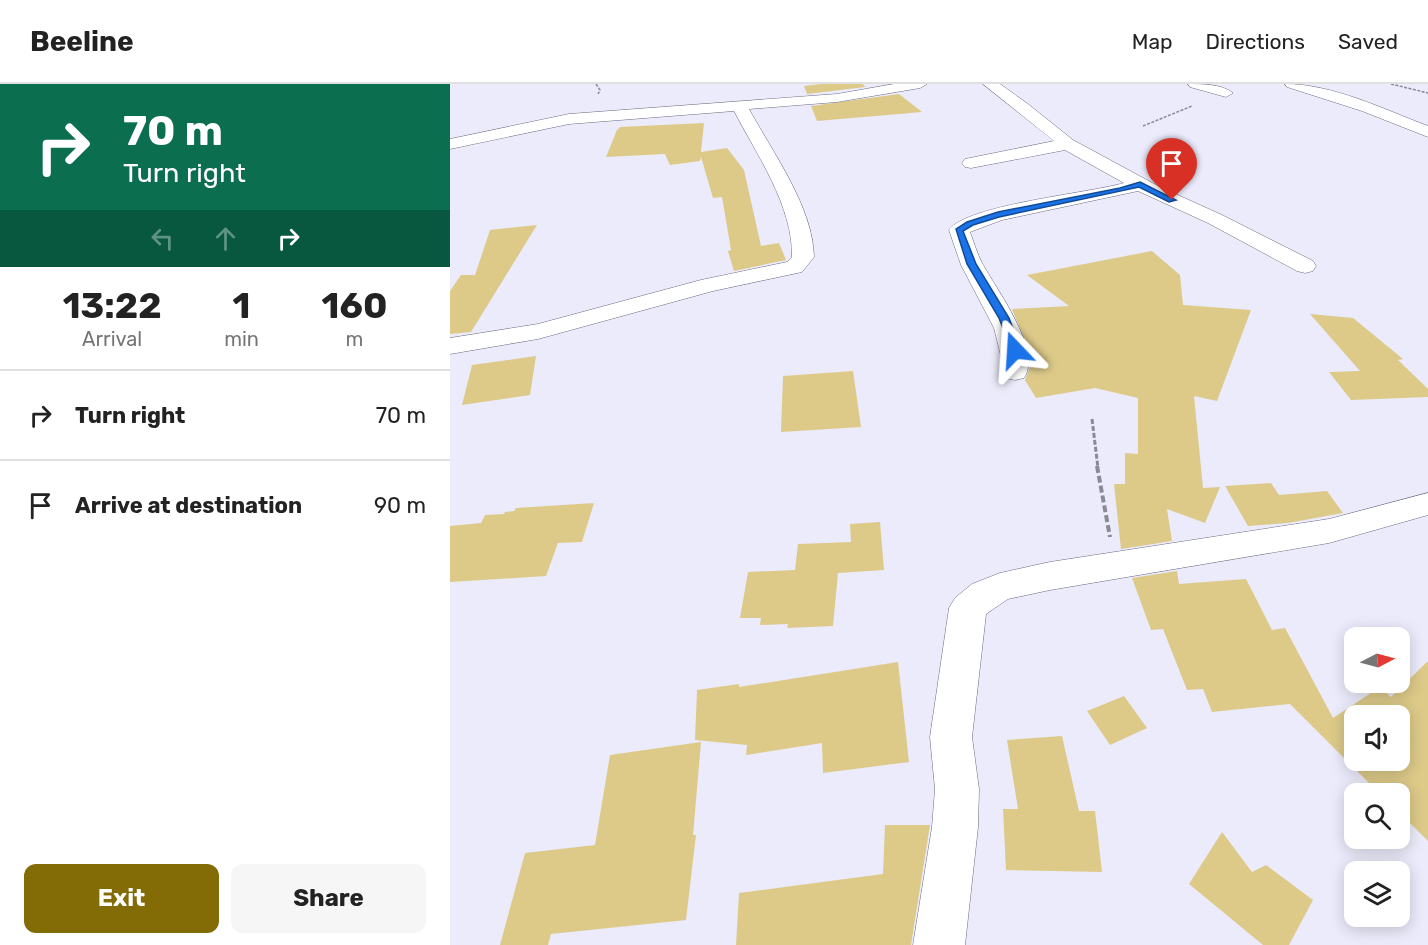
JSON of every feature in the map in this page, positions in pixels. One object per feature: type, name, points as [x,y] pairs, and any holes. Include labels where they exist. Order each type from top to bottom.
[{"type":"street","points":[[450,144],[569,119],[837,98],[920,84]]},
{"type":"street","points":[[990,84],[1023,107],[1067,144],[1140,184],[1305,266]]},
{"type":"street","points":[[1195,84],[1226,93]]},
{"type":"street","points":[[1292,84],[1367,108],[1428,132]]},
{"type":"street","points":[[450,346],[476,344],[567,326],[683,291],[794,267],[800,263],[803,255],[798,222],[740,105]]},
{"type":"street","points":[[971,163],[1067,144]]},
{"type":"street","points":[[1015,372],[1015,350],[1004,318],[971,264],[959,230],[998,215],[1121,190],[1140,184]]},
{"type":"street","points":[[939,945],[955,826],[957,789],[951,737],[968,608],[1000,586],[1329,531],[1428,504]]},
{"type":"path","points":[[1391,84],[1428,93]]},
{"type":"path","points":[[1092,419],[1096,458],[1109,524],[1112,567]]},
{"type":"building","points":[[863,84],[865,87],[807,94],[804,86]]},
{"type":"building","points":[[899,94],[922,112],[817,121],[811,106]]},
{"type":"building","points":[[704,123],[701,152],[727,148],[744,170],[761,246],[779,243],[786,260],[734,271],[728,251],[731,250],[722,197],[713,198],[701,157],[700,161],[670,165],[665,154],[606,157],[620,127]]},
{"type":"building","points":[[537,225],[471,332],[450,334],[450,291],[461,275],[475,275],[490,230]]},
{"type":"building","points":[[1152,251],[1180,275],[1183,305],[1251,310],[1217,401],[1194,396],[1203,488],[1220,487],[1205,523],[1167,509],[1172,541],[1121,549],[1114,484],[1125,484],[1125,453],[1138,454],[1138,398],[1095,388],[1036,398],[1025,380],[1030,367],[1029,351],[1012,309],[1069,306],[1027,275]]},
{"type":"building","points":[[1310,314],[1353,318],[1403,359],[1398,360],[1428,389],[1428,397],[1351,400],[1329,372],[1360,371]]},
{"type":"building","points":[[536,356],[530,395],[462,405],[472,365]]},
{"type":"building","points":[[853,371],[861,427],[781,432],[783,376]]},
{"type":"building","points":[[1271,483],[1279,495],[1327,491],[1343,513],[1288,523],[1248,526],[1225,486]]},
{"type":"building","points":[[594,503],[582,542],[558,543],[546,576],[450,582],[450,526],[481,523],[485,515],[504,514],[516,508]]},
{"type":"building","points":[[880,522],[884,570],[838,573],[833,626],[787,628],[788,624],[760,625],[761,618],[740,618],[748,572],[795,570],[798,544],[851,542],[850,524]]},
{"type":"building","points":[[1177,571],[1179,584],[1246,579],[1272,630],[1285,628],[1333,718],[1344,711],[1344,758],[1290,704],[1212,712],[1203,689],[1187,690],[1163,629],[1151,630],[1132,578]]},
{"type":"building","points":[[1428,661],[1428,841],[1410,823],[1410,783],[1369,783],[1357,771],[1410,771],[1410,705],[1353,705],[1371,693],[1387,693],[1391,697],[1395,693],[1410,693],[1410,679]]},
{"type":"building","points":[[898,662],[909,762],[823,773],[822,743],[746,755],[747,745],[695,740],[697,690],[739,684],[739,687]]},
{"type":"building","points":[[1124,696],[1147,728],[1110,745],[1087,711]]},
{"type":"building","points":[[1062,736],[1079,811],[1095,811],[1102,872],[1006,870],[1003,809],[1018,809],[1007,740]]},
{"type":"building","points":[[701,742],[693,835],[696,835],[686,920],[551,934],[548,945],[500,945],[525,853],[595,845],[610,755]]},
{"type":"building","points":[[885,825],[930,825],[911,945],[736,945],[739,893],[883,874]]},
{"type":"building","points":[[1222,832],[1252,872],[1266,865],[1313,900],[1289,945],[1263,945],[1189,884]]},
{"type":"route","points":[[1015,350],[1004,318],[971,264],[959,230],[998,215],[1121,190],[1140,184],[1172,200]]}]
